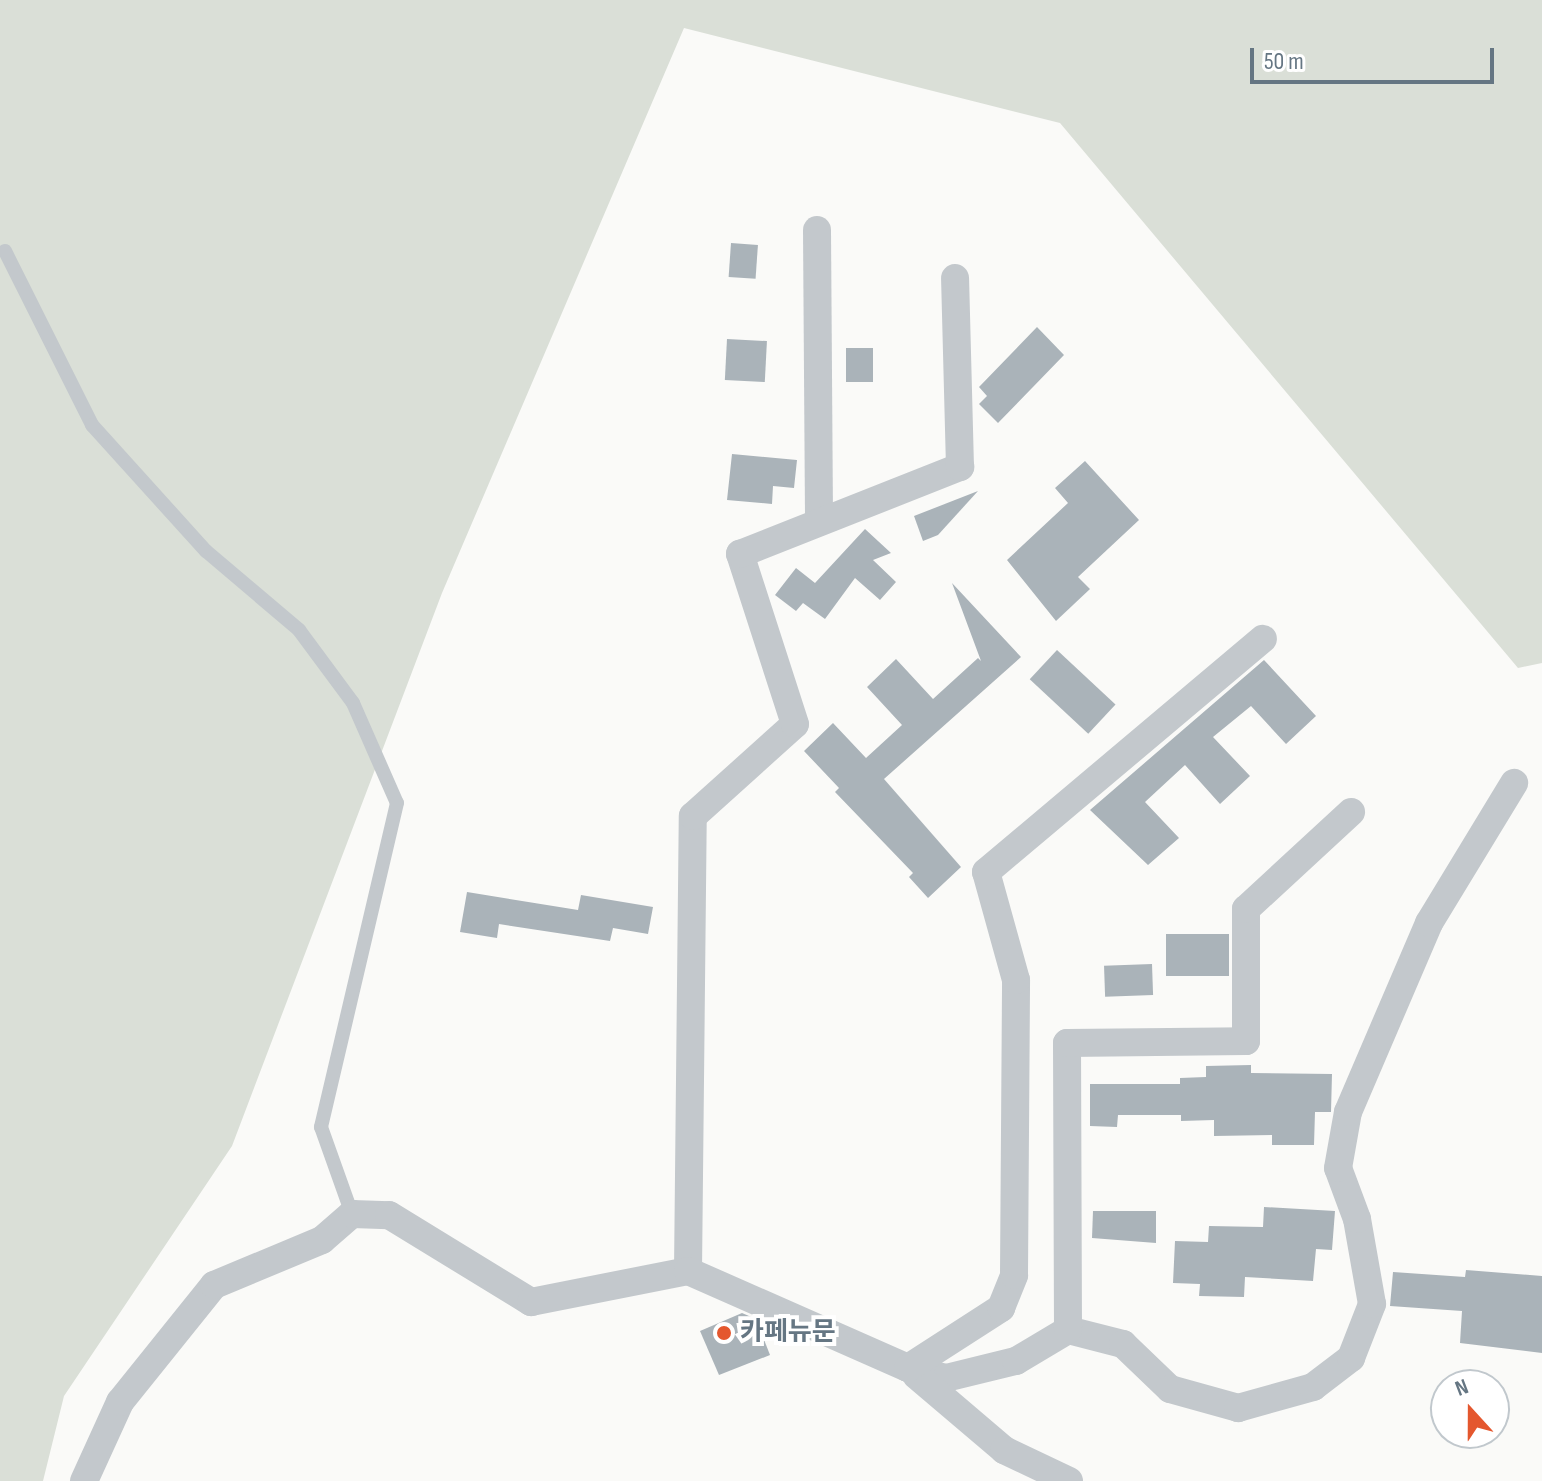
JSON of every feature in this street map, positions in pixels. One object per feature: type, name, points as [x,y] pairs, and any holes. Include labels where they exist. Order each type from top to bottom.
[{"type":"street","points":[[817,230],[819,522]]},
{"type":"street","points":[[688,1271],[693,816],[795,724],[740,554],[960,467],[955,278]]},
{"type":"street","points":[[908,1368],[1001,1308],[1014,1275],[1016,980],[986,872],[1263,639]]},
{"type":"street","points":[[84,1481],[120,1402],[214,1285],[322,1240],[352,1214],[389,1215],[531,1302],[688,1271],[908,1368],[946,1378],[1016,1361],[1068,1330],[1123,1344],[1170,1389],[1238,1408],[1313,1387],[1351,1358],[1372,1304],[1357,1219],[1338,1168],[1348,1112],[1429,923],[1514,783]]},
{"type":"street","points":[[1068,1330],[1067,1043],[1246,1041],[1246,909],[1351,812]]},
{"type":"street","points":[[908,1368],[1004,1450],[1069,1481]]},
{"type":"lane","points":[[5,251],[92,425],[206,551],[299,630],[353,703],[397,803],[321,1127],[352,1214]]},
{"type":"shaded area","points":[[0,0],[1542,0],[1542,663],[1518,668],[1060,123],[684,28],[442,593],[232,1146],[64,1396],[43,1481],[0,1481]]},
{"type":"building","points":[[731,243],[758,245],[756,279],[729,277]]},
{"type":"building","points":[[1037,327],[1064,355],[998,423],[979,404],[987,396],[979,387]]},
{"type":"building","points":[[727,339],[767,341],[765,382],[725,380]]},
{"type":"building","points":[[846,348],[873,348],[873,382],[846,382]]},
{"type":"building","points":[[732,454],[797,460],[794,488],[773,486],[772,504],[727,500]]},
{"type":"building","points":[[1085,461],[1139,520],[1078,577],[1090,589],[1056,621],[1007,560],[1068,503],[1055,488]]},
{"type":"building","points":[[978,491],[938,535],[923,541],[914,516]]},
{"type":"building","points":[[865,529],[891,553],[873,560],[896,582],[880,600],[855,578],[825,619],[803,603],[796,611],[775,595],[796,568],[815,583]]},
{"type":"building","points":[[952,583],[1021,657],[884,779],[961,867],[928,898],[909,877],[913,873],[835,792],[839,788],[804,751],[833,723],[866,758],[902,725],[867,687],[896,659],[933,699],[978,658],[981,661]]},
{"type":"building","points":[[1057,650],[1116,705],[1088,734],[1030,679]]},
{"type":"building","points":[[1264,660],[1316,716],[1286,744],[1251,706],[1213,737],[1250,776],[1220,804],[1185,765],[1145,802],[1179,838],[1148,865],[1090,810]]},
{"type":"building","points":[[467,892],[578,910],[581,895],[653,907],[648,934],[613,928],[610,941],[499,924],[497,938],[460,932]]},
{"type":"building","points":[[1166,934],[1229,934],[1229,976],[1166,976]]},
{"type":"building","points":[[1152,964],[1153,995],[1105,997],[1104,966]]},
{"type":"building","points":[[1251,1065],[1251,1073],[1332,1074],[1331,1112],[1315,1112],[1314,1145],[1272,1145],[1272,1135],[1214,1136],[1214,1120],[1181,1121],[1181,1115],[1118,1115],[1117,1127],[1090,1126],[1090,1084],[1180,1084],[1180,1078],[1206,1077],[1206,1066]]},
{"type":"building","points":[[1264,1207],[1335,1211],[1332,1250],[1316,1249],[1313,1281],[1245,1277],[1244,1297],[1199,1296],[1200,1284],[1173,1283],[1175,1241],[1208,1242],[1209,1226],[1263,1227]]},
{"type":"building","points":[[1093,1211],[1156,1211],[1156,1243],[1092,1238]]},
{"type":"building","points":[[1466,1270],[1542,1276],[1542,1353],[1460,1343],[1462,1311],[1390,1306],[1393,1272],[1465,1277]]},
{"type":"building","points":[[742,1313],[756,1319],[770,1355],[719,1375],[700,1331]]},
{"type":"place","name":"카페뉴문","points":[[724,1333]]}]
